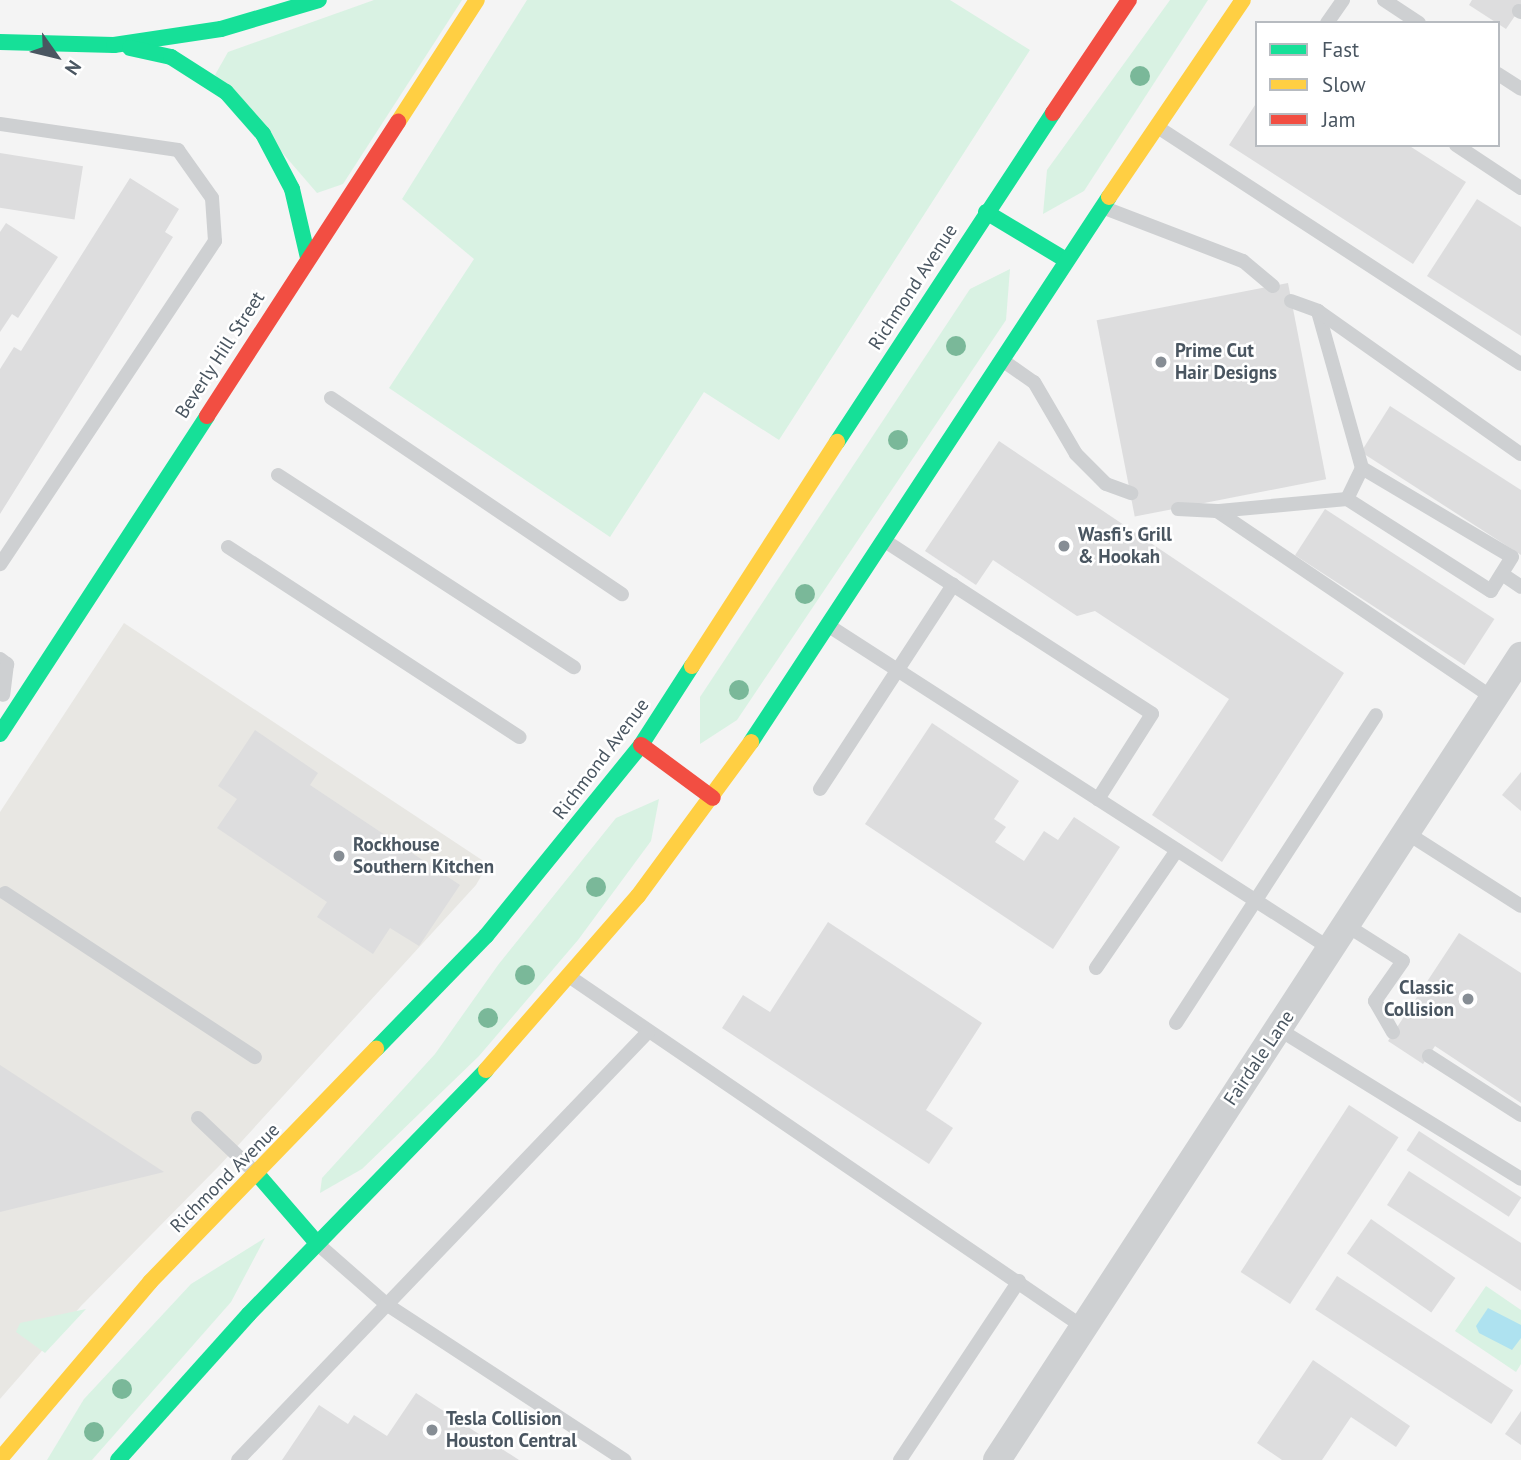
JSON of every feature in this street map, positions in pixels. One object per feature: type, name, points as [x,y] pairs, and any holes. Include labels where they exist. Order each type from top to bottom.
[{"type":"main road","points":[[0,42],[114,45],[221,29],[319,0]]},
{"type":"main road","name":"Beverly Hill Street","points":[[0,734],[477,0]]},
{"type":"main road","name":"Richmond Avenue","points":[[0,1459],[150,1282],[258,1175],[486,936],[641,745],[986,212],[1129,0]]},
{"type":"main road","points":[[122,1454],[317,1243],[429,1132],[570,978],[713,798],[829,626],[1101,207],[1243,0]]},
{"type":"main road","points":[[114,45],[171,57],[226,92],[263,134],[292,189],[308,258]]},
{"type":"main road","points":[[986,212],[1066,260]]},
{"type":"main road","points":[[641,745],[713,798]]},
{"type":"main road","points":[[258,1175],[317,1243]]},
{"type":"street","name":"Fairdale Lane","points":[[997,1460],[1280,1030],[1521,656]]},
{"type":"lane","points":[[1328,21],[1343,0]]},
{"type":"lane","points":[[1384,0],[1416,21]]},
{"type":"lane","points":[[1500,75],[1521,89]]},
{"type":"lane","points":[[0,124],[178,150],[212,198],[215,241],[0,564]]},
{"type":"lane","points":[[1156,126],[1521,364]]},
{"type":"lane","points":[[1459,147],[1521,188]]},
{"type":"lane","points":[[1101,207],[1243,261],[1273,286]]},
{"type":"lane","points":[[1292,302],[1318,311],[1521,454]]},
{"type":"lane","points":[[1178,509],[1217,511],[1347,499],[1491,591],[1512,557],[1363,468],[1318,311]]},
{"type":"lane","points":[[1001,359],[1034,382],[1076,454],[1106,484],[1131,493]]},
{"type":"lane","points":[[331,398],[622,594]]},
{"type":"lane","points":[[1347,499],[1363,468]]},
{"type":"lane","points":[[278,475],[574,667]]},
{"type":"lane","points":[[1217,511],[1493,698]]},
{"type":"lane","points":[[884,540],[1152,714],[1098,799]]},
{"type":"lane","points":[[228,547],[519,737]]},
{"type":"lane","points":[[1502,574],[1521,587]]},
{"type":"lane","points":[[820,789],[953,585]]},
{"type":"lane","points":[[829,626],[1331,949]]},
{"type":"lane","points":[[0,659],[7,664],[1,696],[19,705]]},
{"type":"lane","points":[[1176,1023],[1376,715]]},
{"type":"lane","points":[[1408,833],[1521,906]]},
{"type":"lane","points":[[1096,968],[1177,850]]},
{"type":"lane","points":[[5,893],[255,1057]]},
{"type":"lane","points":[[1346,925],[1403,961],[1375,1001],[1393,1032]]},
{"type":"lane","points":[[570,978],[1083,1327]]},
{"type":"lane","points":[[1280,1030],[1521,1179]]},
{"type":"lane","points":[[237,1460],[648,1032]]},
{"type":"lane","points":[[1429,1056],[1521,1115]]},
{"type":"lane","points":[[198,1118],[258,1175]]},
{"type":"lane","points":[[317,1243],[386,1304],[624,1460]]},
{"type":"lane","points":[[900,1460],[1019,1281]]},
{"type":"lane","points":[[122,1454],[141,1460]]},
{"type":"shaded area","points":[[124,623],[488,864],[476,885],[220,1165],[81,1306],[0,1399],[0,812]]},
{"type":"green space","points":[[374,0],[462,0],[343,184],[317,193],[215,75],[228,52]]},
{"type":"green space","points":[[527,0],[950,0],[1030,50],[779,440],[704,392],[610,537],[389,388],[474,259],[402,199]]},
{"type":"green space","points":[[1170,0],[1208,0],[1084,191],[1043,214],[1047,170]]},
{"type":"green space","points":[[1010,269],[1006,320],[737,720],[700,744],[700,697],[970,289]]},
{"type":"green space","points":[[659,799],[651,841],[578,940],[479,1056],[362,1169],[320,1193],[322,1178],[435,1054],[498,965],[616,818]]},
{"type":"green space","points":[[265,1238],[231,1302],[92,1460],[47,1460],[84,1399],[191,1284]]},
{"type":"green space","points":[[1486,1286],[1521,1310],[1521,1364],[1516,1372],[1455,1331]]},
{"type":"green space","points":[[86,1309],[45,1353],[16,1332],[20,1323]]},
{"type":"water","points":[[1488,1308],[1521,1325],[1521,1338],[1512,1350],[1479,1333],[1476,1326]]},
{"type":"building","points":[[1472,0],[1521,0],[1521,7],[1506,29],[1500,25],[1500,21],[1494,21],[1469,5]]},
{"type":"building","points":[[1255,105],[1255,147],[1411,147],[1466,182],[1413,264],[1229,145]]},
{"type":"building","points":[[0,153],[83,166],[75,219],[0,208]]},
{"type":"building","points":[[130,178],[179,209],[165,232],[173,237],[0,514],[0,369],[14,347],[21,351]]},
{"type":"building","points":[[1477,199],[1521,227],[1521,336],[1427,276]]},
{"type":"building","points":[[6,223],[58,257],[18,318],[12,314],[0,332],[0,232]]},
{"type":"building","points":[[1288,283],[1326,479],[1135,517],[1097,320]]},
{"type":"building","points":[[1390,406],[1521,490],[1521,555],[1361,452]]},
{"type":"building","points":[[999,441],[1344,673],[1222,862],[1152,815],[1229,699],[1095,611],[1077,616],[993,560],[976,585],[925,551]]},
{"type":"building","points":[[1325,509],[1494,619],[1464,665],[1295,555]]},
{"type":"building","points":[[932,723],[1019,781],[994,819],[1006,827],[995,842],[1024,861],[1044,831],[1058,840],[1074,817],[1120,847],[1053,949],[865,824]]},
{"type":"building","name":"Rockhouse Southern Kitchen","points":[[255,730],[318,773],[310,785],[460,885],[419,946],[390,928],[373,954],[317,917],[327,902],[217,828],[237,799],[218,786]]},
{"type":"building","points":[[1521,772],[1521,811],[1502,795]]},
{"type":"building","points":[[828,922],[982,1023],[926,1110],[953,1128],[929,1164],[722,1028],[743,995],[770,1012]]},
{"type":"building","name":"Classic Collision","points":[[1459,933],[1521,973],[1521,1103],[1435,1046],[1423,1064],[1388,1041]]},
{"type":"building","points":[[0,1065],[164,1172],[0,1212]]},
{"type":"building","points":[[1349,1105],[1398,1137],[1290,1304],[1241,1272]]},
{"type":"building","points":[[1419,1131],[1521,1197],[1509,1217],[1406,1150]]},
{"type":"building","points":[[1409,1171],[1521,1243],[1521,1291],[1387,1205]]},
{"type":"building","points":[[1371,1219],[1455,1278],[1431,1312],[1347,1253]]},
{"type":"building","points":[[1337,1276],[1513,1390],[1491,1424],[1315,1310]]},
{"type":"building","points":[[1313,1360],[1410,1426],[1396,1447],[1351,1417],[1322,1460],[1282,1460],[1257,1443]]},
{"type":"building","name":"Tesla Collision Houston Central","points":[[416,1393],[519,1460],[282,1460],[319,1405],[348,1424],[354,1415],[387,1436]]},
{"type":"building","points":[[1521,1411],[1521,1445],[1505,1434]]},
{"type":"traffic: fast","points":[[0,42],[114,45],[221,29],[319,0]]},
{"type":"traffic: fast","points":[[130,48],[171,57],[226,92],[263,134],[292,189],[308,258]]},
{"type":"traffic: fast","points":[[837,442],[1053,113]]},
{"type":"traffic: fast","points":[[751,742],[1109,197]]},
{"type":"traffic: fast","points":[[986,212],[1066,260]]},
{"type":"traffic: fast","points":[[0,734],[207,416]]},
{"type":"traffic: fast","points":[[376,1049],[486,936],[641,745],[692,666]]},
{"type":"traffic: fast","points":[[118,1460],[249,1314],[486,1070]]},
{"type":"traffic: fast","points":[[258,1175],[317,1243]]},
{"type":"traffic: slow","points":[[398,122],[477,0]]},
{"type":"traffic: slow","points":[[1109,197],[1243,0]]},
{"type":"traffic: slow","points":[[692,666],[837,442]]},
{"type":"traffic: slow","points":[[486,1070],[638,896],[751,742]]},
{"type":"traffic: slow","points":[[0,1459],[150,1282],[376,1049]]},
{"type":"traffic: jam","points":[[1053,113],[1129,0]]},
{"type":"traffic: jam","points":[[207,416],[398,122]]},
{"type":"traffic: jam","points":[[641,745],[713,798]]},
{"type":"place","name":"Prime Cut Hair Designs","points":[[1161,362]]},
{"type":"place","name":"Wasfi's Grill & Hookah","points":[[1064,546]]},
{"type":"place","name":"Rockhouse Southern Kitchen","points":[[339,856]]},
{"type":"place","name":"Classic Collision","points":[[1468,999]]},
{"type":"place","name":"Tesla Collision Houston Central","points":[[432,1430]]}]
